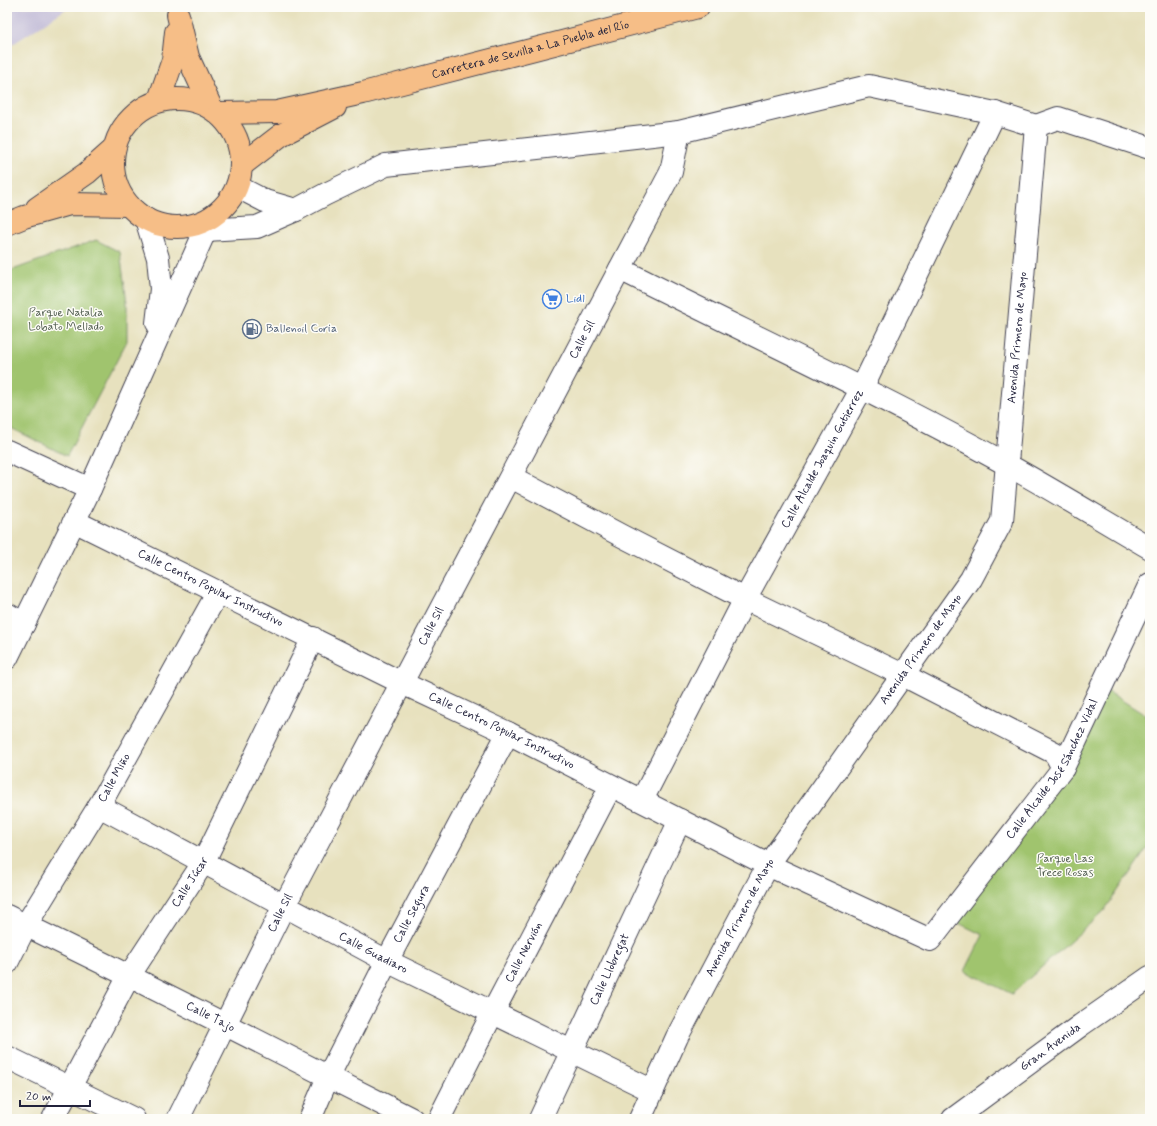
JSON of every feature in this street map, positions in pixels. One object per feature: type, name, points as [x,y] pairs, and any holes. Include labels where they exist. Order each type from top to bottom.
[{"type":"main road","name":"Carretera de Sevilla a La Puebla del Río","points":[[215,110],[277,112],[363,93],[698,7]]},
{"type":"main road","points":[[159,100],[173,60],[178,11]]},
{"type":"main road","points":[[178,11],[188,57],[215,110],[229,124],[237,136],[241,150],[242,165],[238,186],[227,204],[202,225],[167,226],[146,219],[128,205],[117,187],[112,168],[114,149],[123,127],[139,110],[159,100],[186,98],[215,110]]},
{"type":"main road","name":"Carretera de Sevilla a La Puebla del Río","points":[[242,165],[281,135],[363,93]]},
{"type":"main road","points":[[16,220],[87,173],[114,149]]},
{"type":"main road","points":[[16,220],[70,204],[128,205]]},
{"type":"street","points":[[7,658],[15,619],[74,521],[90,489],[155,342],[202,225],[256,227],[296,210],[386,164],[679,132],[869,86],[995,114],[1036,126],[1058,118],[1150,148]]},
{"type":"street","name":"Calle Alcalde Joaquin Gutierrez","points":[[642,800],[745,599],[862,388],[995,114]]},
{"type":"street","name":"Avenida Primero de Mayo","points":[[640,1119],[678,1037],[768,865],[971,579],[1002,521],[1036,126]]},
{"type":"street","name":"Calle Sil","points":[[178,1119],[284,906],[671,172],[679,132]]},
{"type":"street","points":[[238,186],[265,202],[296,210]]},
{"type":"street","points":[[146,219],[158,258],[161,289],[155,342]]},
{"type":"street","points":[[620,269],[739,329],[862,388],[1007,464],[1150,548]]},
{"type":"street","points":[[7,451],[90,489]]},
{"type":"street","points":[[511,476],[745,599],[903,674],[1055,753],[1062,768]]},
{"type":"street","name":"Calle Centro Popular Instructivo","points":[[74,521],[402,683],[508,733],[768,865],[930,940]]},
{"type":"street","name":"Calle Alcalde José Sánchez Vidal","points":[[930,940],[1062,768],[1150,584]]},
{"type":"street","name":"Calle Miño","points":[[7,963],[26,925],[99,806],[218,592]]},
{"type":"street","name":"Calle Júcar","points":[[54,1119],[129,976],[203,863],[313,638]]},
{"type":"street","name":"Calle Segura","points":[[310,1119],[328,1077],[387,961],[508,733]]},
{"type":"street","name":"Calle Nervión","points":[[439,1119],[611,786]]},
{"type":"street","name":"Calle Guadiaro","points":[[99,806],[387,961],[652,1091]]},
{"type":"street","name":"Calle Llobregat","points":[[540,1119],[680,820]]},
{"type":"street","name":"Calle Tajo","points":[[7,916],[412,1119]]},
{"type":"street","name":"Gran Avenida","points":[[953,1119],[1081,1025],[1150,977]]},
{"type":"street","points":[[7,1057],[134,1119]]},
{"type":"shaded area","points":[[7,7],[69,7],[7,48]]},
{"type":"green space","name":"Parque Natalia Lobato Mellado","points":[[96,240],[120,252],[127,302],[127,341],[67,456],[7,426],[7,272]]},
{"type":"green space","name":"Parque Las Trece Rosas","points":[[1104,689],[1150,718],[1150,844],[1104,911],[1012,994],[965,971],[983,935],[952,920]]},
{"type":"place","name":"Lidl","points":[[552,299]]},
{"type":"place","name":"Ballenoil Coria","points":[[252,329]]}]
